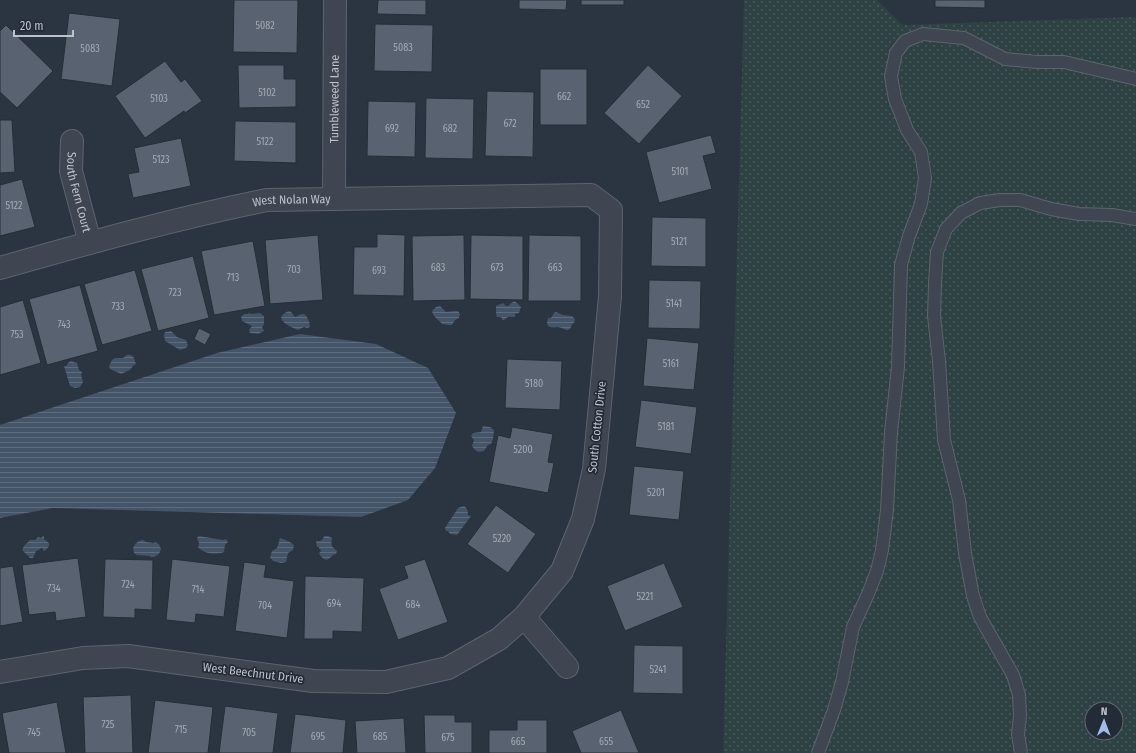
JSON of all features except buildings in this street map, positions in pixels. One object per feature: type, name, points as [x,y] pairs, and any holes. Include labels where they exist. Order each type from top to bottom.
[{"type":"street","name":"Tumbleweed Lane","points":[[334,199],[335,0]]},
{"type":"street","name":"South Fern Court","points":[[72,141],[71,171],[90,243]]},
{"type":"street","name":"West Nolan Way","points":[[0,268],[90,243],[232,207],[267,200],[591,195]]},
{"type":"street","name":"South Cotton Drive","points":[[499,639],[524,617],[562,572],[584,519],[594,469],[610,296],[611,210],[591,195]]},
{"type":"street","points":[[524,617],[568,667]]},
{"type":"street","name":"West Beechnut Drive","points":[[0,672],[83,658],[128,656],[313,681],[386,682],[448,668],[499,639]]},
{"type":"lane","points":[[818,753],[842,682],[853,627],[877,571],[882,550],[887,510],[898,367],[901,265],[909,236],[921,204],[925,178],[921,152],[907,130],[895,99],[891,76],[896,53],[905,40],[923,34],[964,38],[1005,58],[1037,62],[1064,62],[1136,79]]},
{"type":"lane","points":[[1021,753],[1018,734],[1020,716],[1019,695],[1013,675],[980,617],[973,596],[965,553],[959,500],[944,440],[939,361],[934,316],[937,252],[946,229],[961,214],[980,203],[1000,200],[1020,200],[1051,209],[1079,214],[1112,215],[1136,219]]},
{"type":"shaded area","points":[[744,0],[877,0],[903,25],[1136,17],[1136,753],[723,753]]},
{"type":"water","points":[[514,301],[521,307],[519,313],[515,314],[515,317],[508,317],[502,320],[502,318],[497,317],[496,306],[503,303],[508,306]]},
{"type":"water","points":[[440,306],[446,312],[458,311],[460,314],[459,318],[455,320],[452,325],[442,324],[433,315],[432,311],[436,307]]},
{"type":"water","points":[[289,311],[295,317],[304,314],[309,321],[310,327],[304,327],[298,330],[286,325],[283,322],[282,316]]},
{"type":"water","points":[[556,312],[563,315],[572,316],[575,319],[570,329],[566,330],[548,326],[548,318],[551,318]]},
{"type":"water","points":[[260,313],[264,316],[264,324],[262,328],[264,331],[258,334],[250,333],[249,330],[252,326],[242,321],[241,317],[244,314]]},
{"type":"water","points":[[171,331],[177,337],[186,340],[188,345],[186,348],[180,350],[165,341],[165,332]]},
{"type":"water","points":[[300,334],[376,344],[428,368],[456,413],[435,468],[408,500],[361,517],[53,508],[0,518],[0,425],[217,353]]},
{"type":"water","points":[[127,355],[132,356],[136,364],[130,370],[121,374],[110,369],[109,366],[112,360],[115,358],[123,358]]},
{"type":"water","points":[[71,361],[77,363],[79,370],[82,372],[81,375],[83,382],[80,387],[75,388],[70,386],[64,366]]},
{"type":"water","points":[[483,426],[490,427],[494,430],[493,439],[491,444],[488,445],[484,451],[478,452],[472,446],[474,440],[471,436],[473,433],[481,432]]},
{"type":"water","points":[[464,506],[468,515],[471,516],[457,535],[450,534],[445,528],[458,508]]},
{"type":"water","points":[[43,536],[49,543],[49,546],[46,550],[43,551],[41,548],[36,551],[33,558],[30,558],[22,550],[24,546],[30,540],[35,540],[38,537],[41,538]]},
{"type":"water","points":[[199,536],[223,540],[226,539],[228,542],[225,545],[224,552],[210,553],[203,551],[198,547],[199,543],[197,538]]},
{"type":"water","points":[[324,536],[332,538],[332,545],[337,551],[336,554],[327,560],[319,554],[321,550],[317,547],[316,541],[320,541]]},
{"type":"water","points":[[280,538],[294,545],[293,550],[288,553],[286,562],[281,563],[273,561],[270,557],[272,551],[277,548]]},
{"type":"water","points":[[143,540],[146,542],[155,542],[159,544],[161,549],[159,554],[154,557],[150,557],[137,555],[134,553],[133,548],[135,544]]}]
